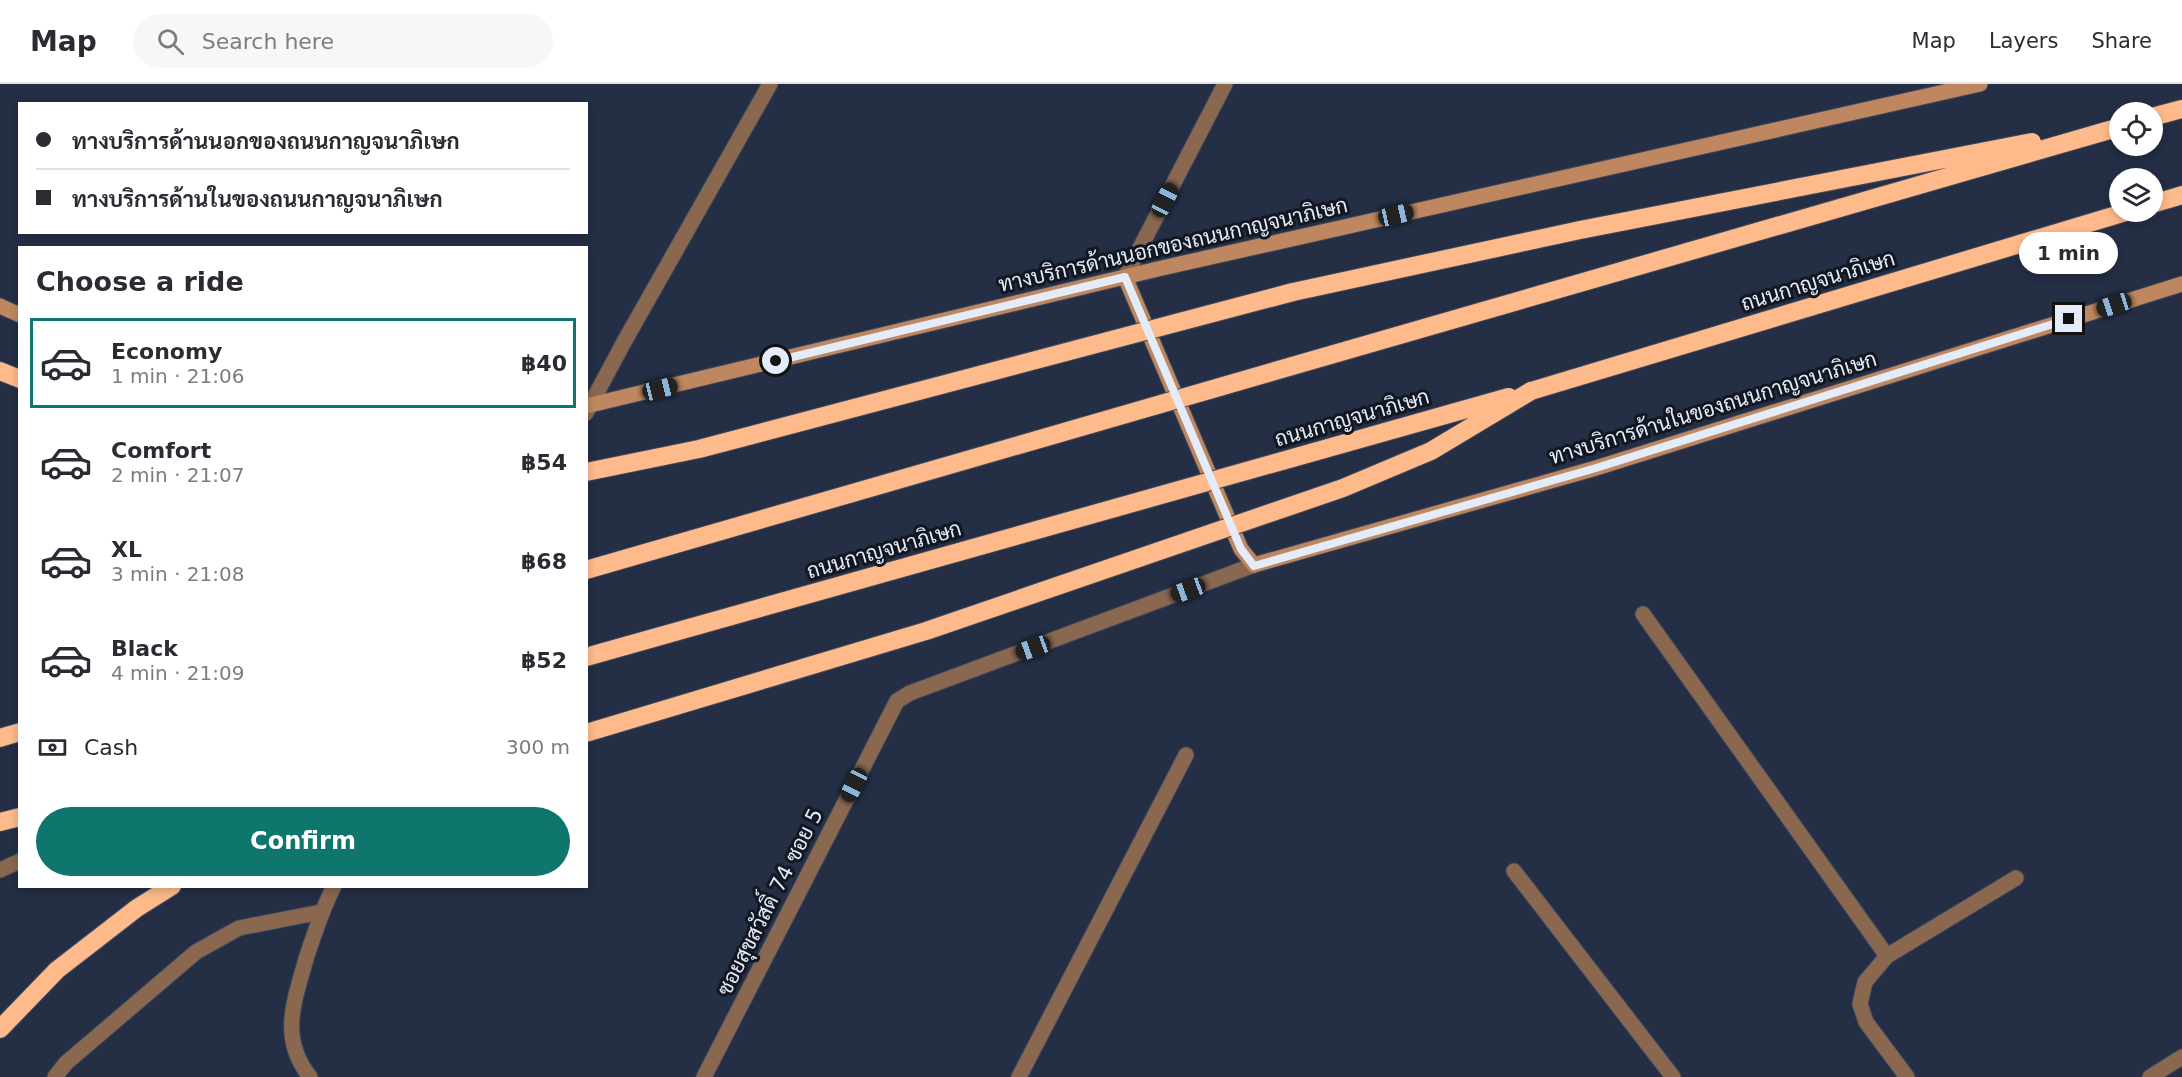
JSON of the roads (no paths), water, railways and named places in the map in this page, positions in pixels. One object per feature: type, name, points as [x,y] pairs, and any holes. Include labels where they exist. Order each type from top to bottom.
[{"type":"highway","points":[[2163,114],[2182,109]]},
{"type":"highway","points":[[588,472],[699,449],[1293,292],[1580,230],[2109,128]]},
{"type":"highway","points":[[588,569],[2109,129]]},
{"type":"highway","points":[[2163,201],[2182,195]]},
{"type":"highway","name":"ถนนกาญจนาภิเษก","points":[[588,656],[1531,391],[2109,217]]},
{"type":"highway","points":[[0,371],[18,378]]},
{"type":"highway","points":[[588,732],[927,631],[1343,488],[1431,451],[1531,391]]},
{"type":"highway","points":[[0,738],[18,733]]},
{"type":"highway","points":[[0,822],[18,817]]},
{"type":"highway","points":[[0,1029],[57,970],[137,908],[169,888]]},
{"type":"main road","name":"ทางบริการด้านนอกของถนนกาญจนาภิเษก","points":[[588,408],[1125,277],[1980,84]]},
{"type":"main road","points":[[1125,277],[1241,549],[1254,566]]},
{"type":"main road","name":"ทางบริการด้านในของถนนกาญจนาภิเษก","points":[[1254,566],[1596,468],[2182,284]]},
{"type":"main road","points":[[0,306],[18,314]]},
{"type":"street","points":[[588,408],[770,84]]},
{"type":"street","points":[[1125,277],[1225,84]]},
{"type":"street","name":"ซอยสุขสวัสดิ์ 74 ซอย 5","points":[[704,1077],[897,701],[910,693],[1254,566]]},
{"type":"street","points":[[1643,614],[1887,956]]},
{"type":"street","points":[[1019,1077],[1186,755]]},
{"type":"street","points":[[0,870],[18,862]]},
{"type":"street","points":[[1514,871],[1673,1077]]},
{"type":"street","points":[[1907,1077],[1866,1022],[1860,1004],[1865,982],[1887,956],[2016,878]]},
{"type":"street","points":[[310,1077],[296,1057],[291,1031],[292,1009],[321,912],[333,888]]},
{"type":"street","points":[[55,1077],[66,1064],[196,952],[239,928],[321,912]]},
{"type":"street","points":[[2150,1077],[2182,1057]]}]
